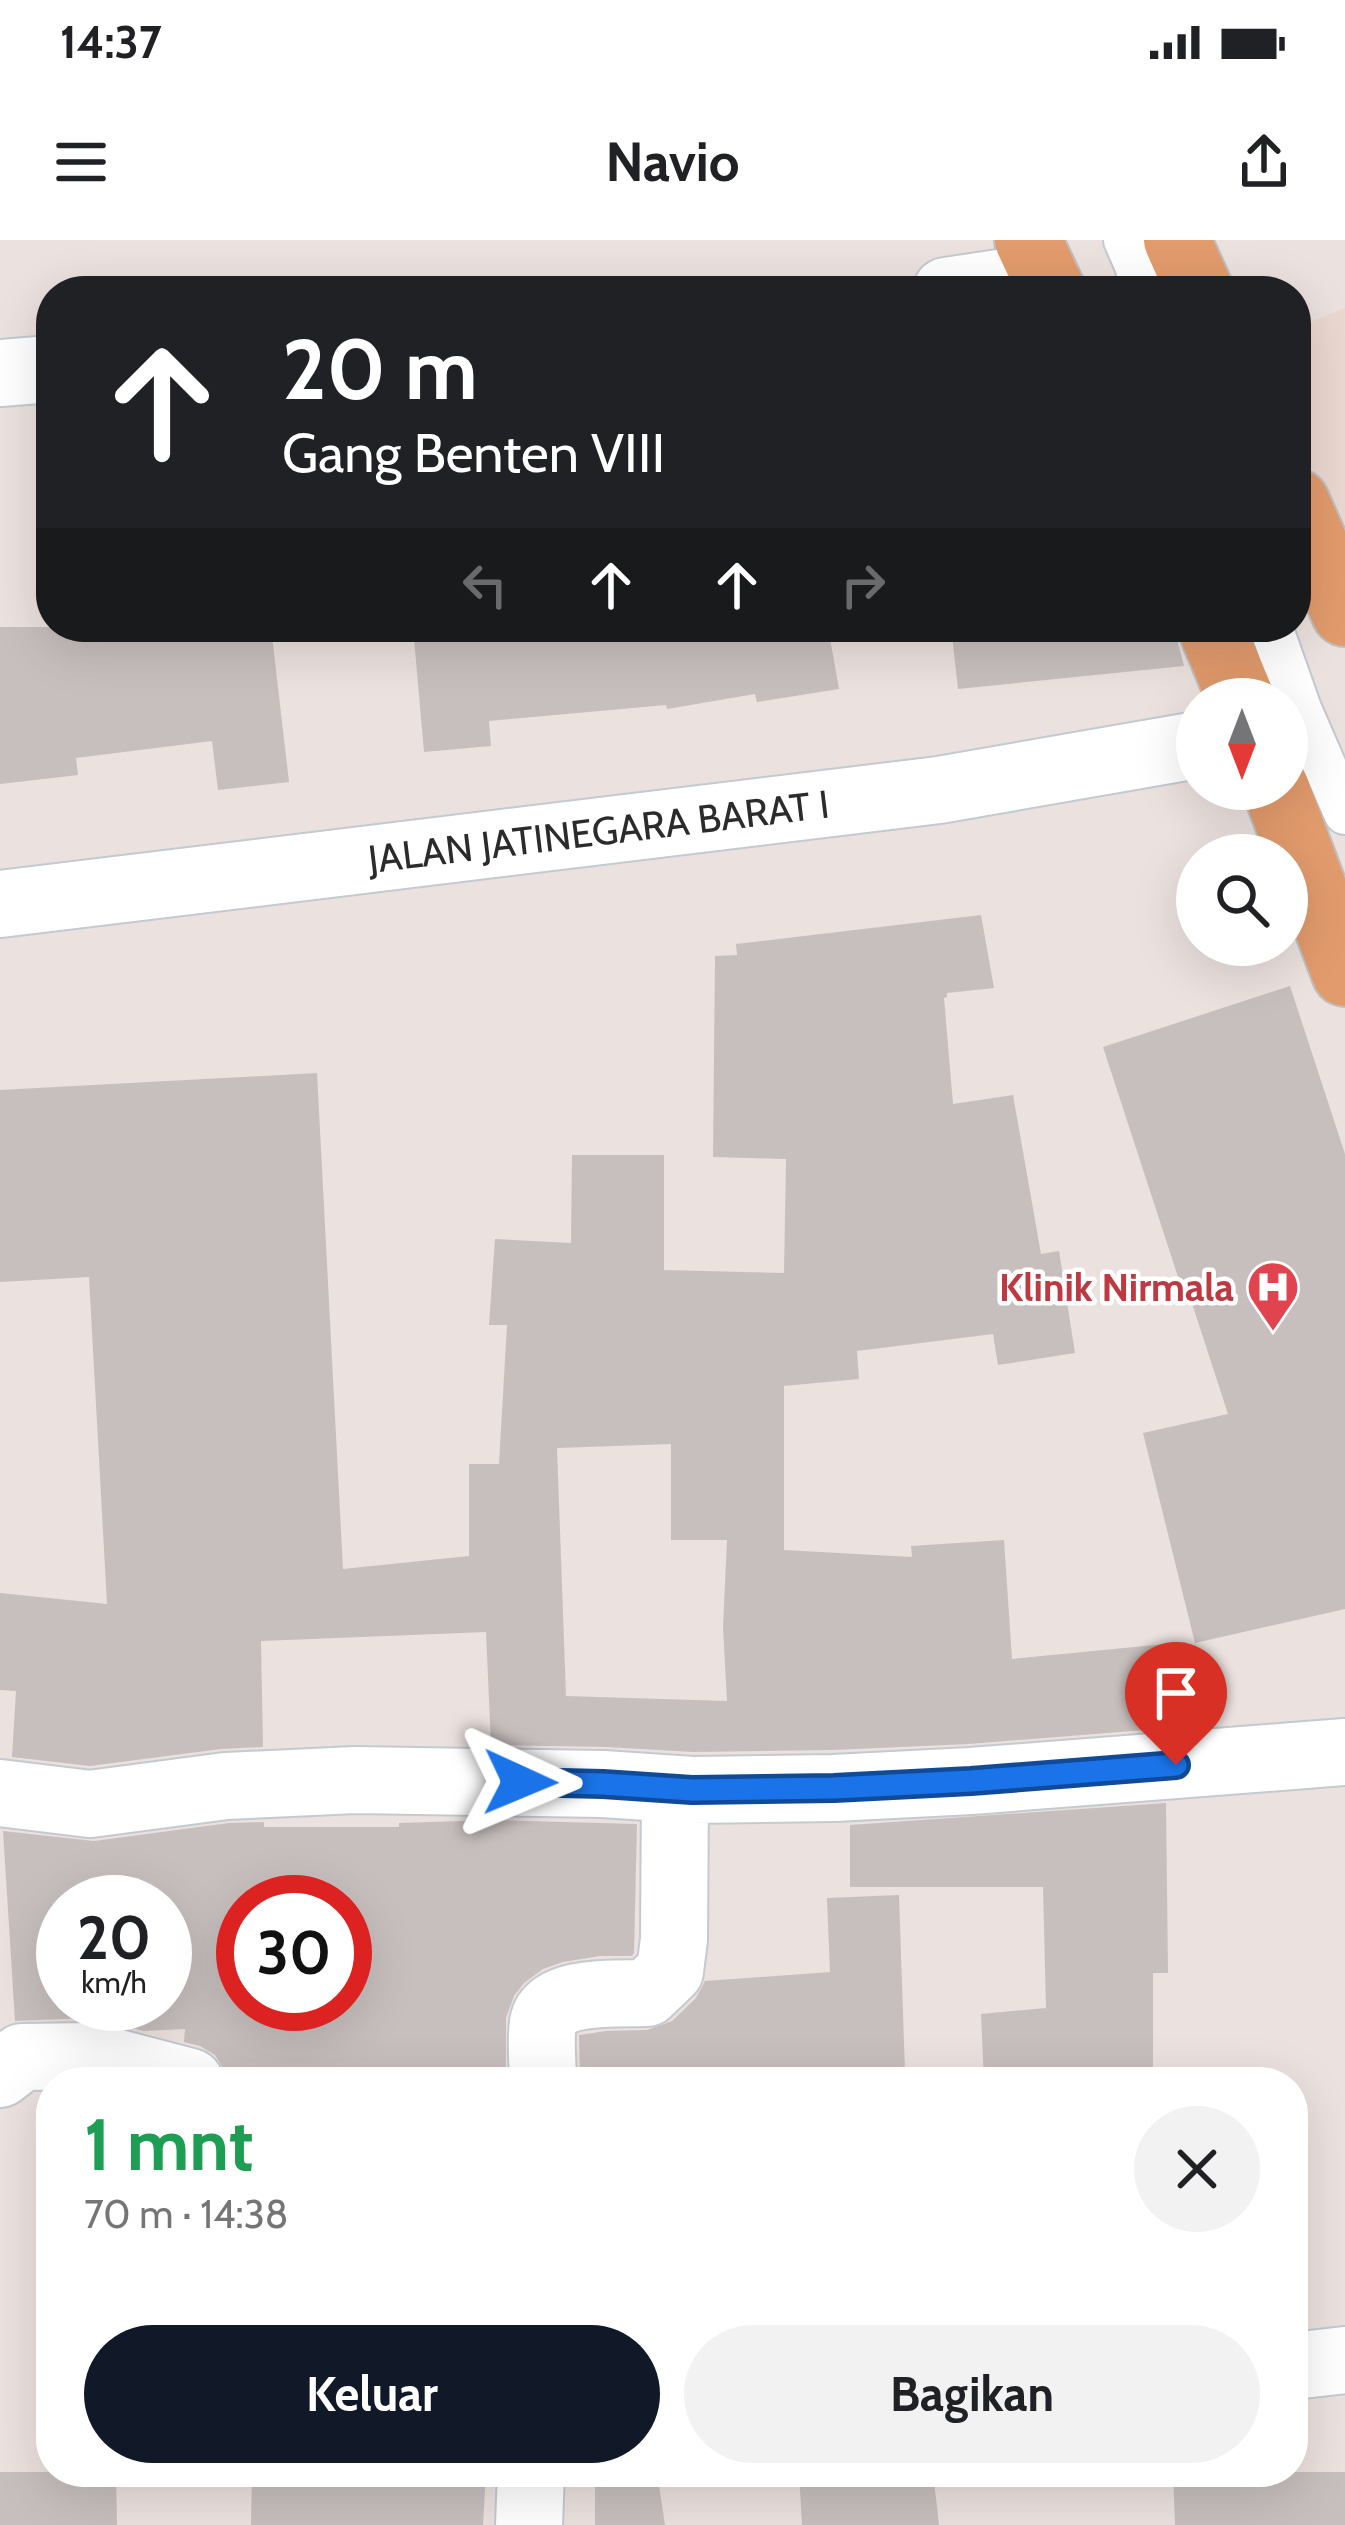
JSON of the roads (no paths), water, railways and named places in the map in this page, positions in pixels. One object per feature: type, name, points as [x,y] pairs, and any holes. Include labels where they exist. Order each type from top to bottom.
[{"type":"main road","points":[[1177,240],[1193,276]]},
{"type":"main road","points":[[1311,536],[1345,613]]},
{"type":"main road","points":[[1217,642],[1232,678]]},
{"type":"main road","points":[[1284,810],[1345,973]]},
{"type":"street","points":[[1011,276],[1042,269]]},
{"type":"street","points":[[0,373],[36,370]]},
{"type":"street","name":"JALAN JATINEGARA BARAT I","points":[[0,904],[939,790],[1176,750]]},
{"type":"street","points":[[0,1793],[90,1804],[226,1786],[355,1780],[684,1790],[834,1788],[1345,1752]]},
{"type":"street","points":[[543,2067],[543,2019],[553,2005],[581,1996],[647,1994],[670,1972],[684,1790]]},
{"type":"street","points":[[0,2074],[22,2057],[91,2056],[133,2067]]},
{"type":"street","points":[[1308,2364],[1345,2360]]},
{"type":"street","points":[[529,2525],[530,2487]]},
{"type":"lane","points":[[1125,240],[1139,276]]},
{"type":"lane","points":[[1276,642],[1345,813]]},
{"type":"place","name":"Klinik Nirmala","points":[[1273,1333]]}]
